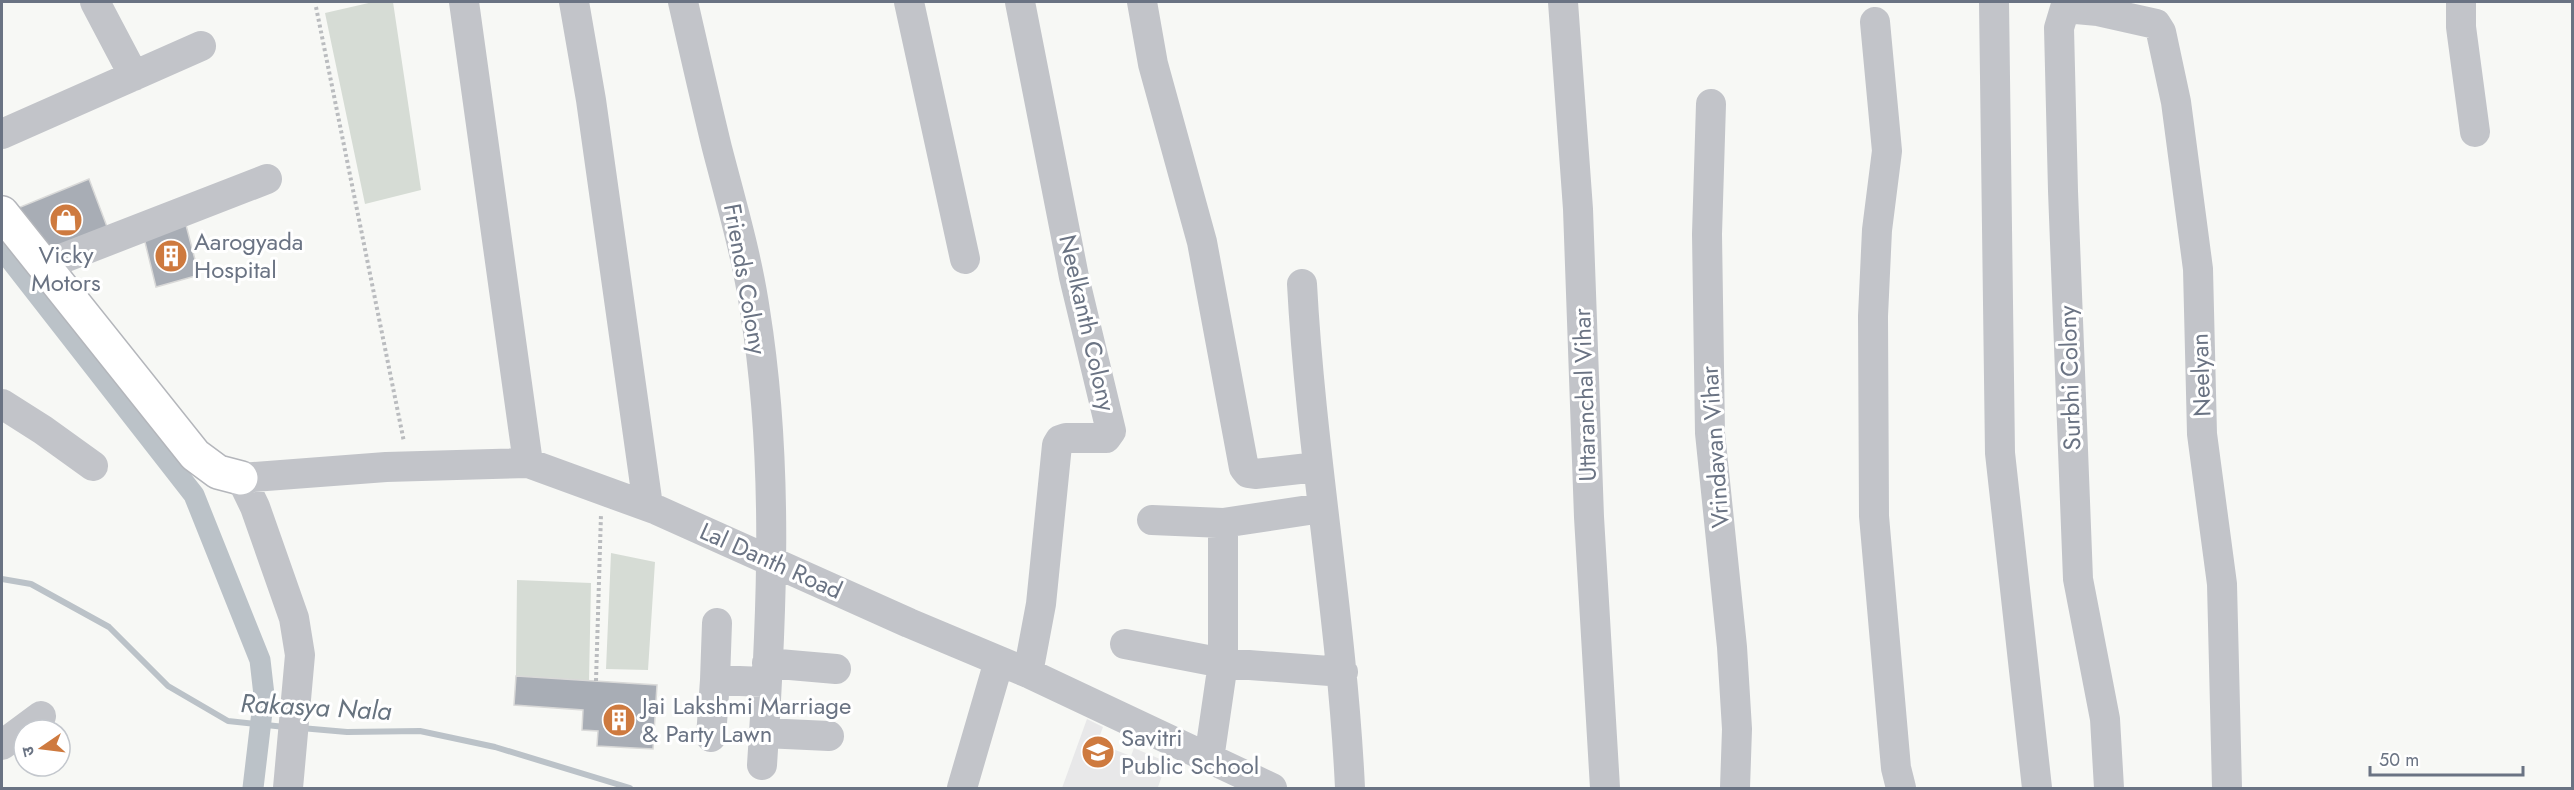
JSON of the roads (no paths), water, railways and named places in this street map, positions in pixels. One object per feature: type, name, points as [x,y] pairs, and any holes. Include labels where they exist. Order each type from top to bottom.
[{"type":"main road","points":[[2,213],[195,455],[218,472],[241,478]]},
{"type":"street","points":[[95,2],[134,76]]},
{"type":"street","points":[[464,2],[528,463]]},
{"type":"street","points":[[574,2],[591,100],[648,506]]},
{"type":"street","name":"Friends Colony","points":[[683,2],[702,89],[736,221],[755,311],[769,447],[771,561],[762,765]]},
{"type":"street","points":[[909,2],[965,260]]},
{"type":"street","name":"Neelkanth Colony","points":[[1020,2],[1074,277],[1111,431],[1106,438],[1066,438],[1060,440],[1058,445],[1041,604],[1028,673]]},
{"type":"street","points":[[1142,2],[1153,64],[1202,242],[1244,468],[1248,473],[1255,474],[1317,467]]},
{"type":"street","name":"Uttaranchal Vihar","points":[[1563,2],[1578,209],[1589,517],[1605,789]]},
{"type":"street","points":[[1994,2],[2000,453],[2037,789]]},
{"type":"street","points":[[2461,2],[2461,27],[2475,132]]},
{"type":"street","name":"Surbhi Colony","points":[[2098,6],[2066,8],[2059,28],[2059,40],[2078,579],[2105,719],[2109,789]]},
{"type":"street","name":"Neelyan","points":[[2098,6],[2156,24],[2161,32],[2176,102],[2198,269],[2202,434],[2222,584],[2228,789]]},
{"type":"street","points":[[1875,22],[1887,152],[1877,230],[1873,316],[1874,516],[1896,768],[1901,789]]},
{"type":"street","points":[[2,134],[201,46]]},
{"type":"street","name":"Vrindavan Vihar","points":[[1711,104],[1707,234],[1710,433],[1732,646],[1737,729],[1735,789]]},
{"type":"street","points":[[43,266],[267,179]]},
{"type":"street","points":[[1302,284],[1306,364],[1343,672],[1350,789]]},
{"type":"street","points":[[2,404],[93,466]]},
{"type":"street","name":"Lal Danth Road","points":[[241,478],[409,467],[528,463],[648,506],[1028,673],[1272,789]]},
{"type":"street","points":[[241,478],[255,507],[294,618],[300,655],[289,775]]},
{"type":"street","points":[[1152,520],[1223,523],[1323,508]]},
{"type":"street","points":[[1209,759],[1223,663],[1223,523]]},
{"type":"street","points":[[711,737],[716,680],[717,623]]},
{"type":"street","points":[[1125,644],[1223,663],[1343,672]]},
{"type":"street","points":[[962,789],[977,730],[999,661]]},
{"type":"street","points":[[716,680],[767,673],[836,669]]},
{"type":"street","points":[[2,745],[41,717]]},
{"type":"street","points":[[764,733],[829,736]]},
{"type":"waterway","points":[[2,249],[194,495],[260,660],[264,695],[253,788]]},
{"type":"waterway","name":"Rakasya Nala","points":[[2,579],[31,584],[109,627],[168,686],[228,721],[285,727]]},
{"type":"waterway","name":"Rakasya Nala","points":[[301,728],[347,732],[420,731],[495,747],[630,788]]},
{"type":"place","name":"Vicky Motors","points":[[66,220]]},
{"type":"place","name":"Aarogyada Hospital","points":[[171,256]]},
{"type":"place","name":"Jai Lakshmi Marriage & Party Lawn","points":[[619,720]]},
{"type":"place","name":"Savitri Public School","points":[[1098,752]]}]
